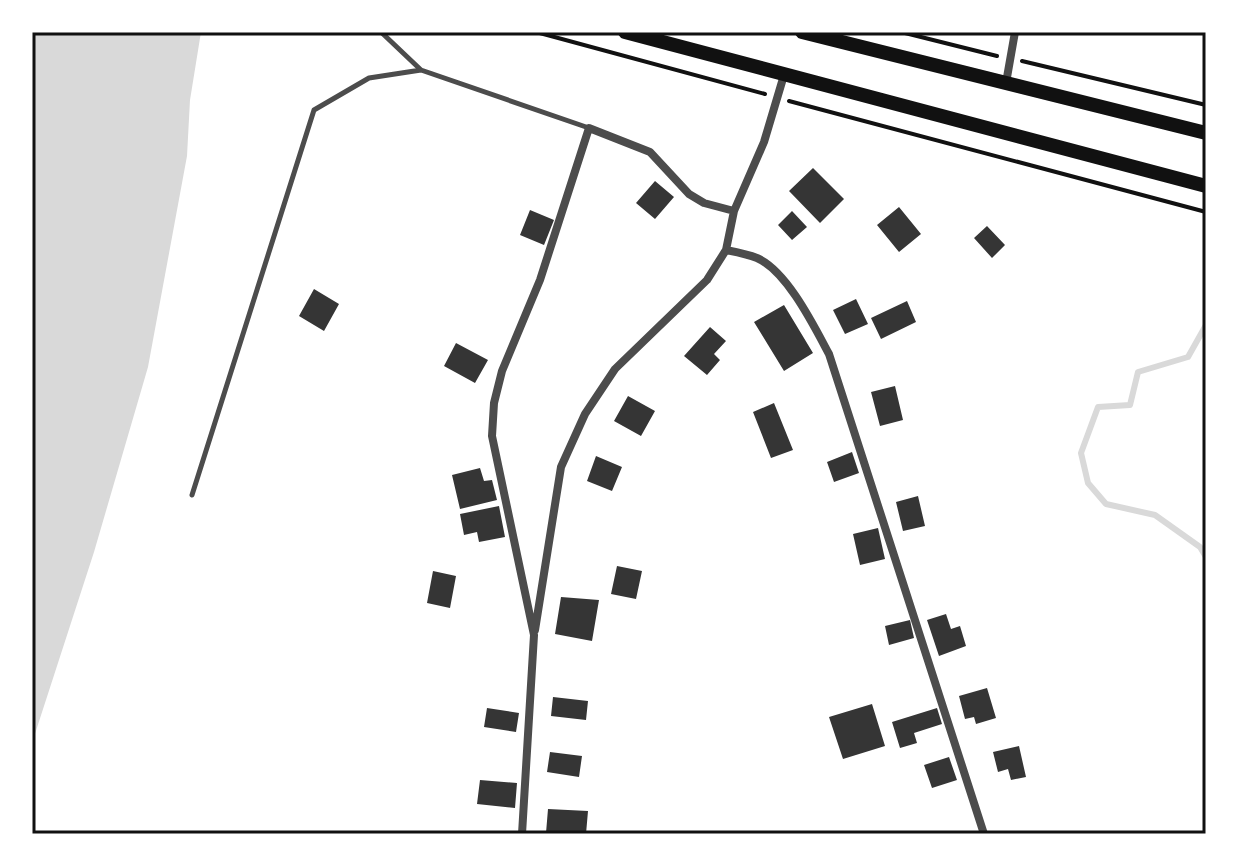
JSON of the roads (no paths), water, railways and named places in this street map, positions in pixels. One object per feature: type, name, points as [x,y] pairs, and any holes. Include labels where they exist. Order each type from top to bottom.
[{"type":"main road","points":[[625,32],[1206,186]]},
{"type":"main road","points":[[802,32],[1206,133]]},
{"type":"street","points":[[1006,83],[1015,32]]},
{"type":"street","points":[[522,834],[534,635],[561,467],[585,414],[615,369],[707,280],[726,250],[734,211],[784,75]]},
{"type":"street","points":[[534,635],[492,436],[494,403],[502,371],[540,280],[589,128],[650,152],[689,194],[704,203],[734,211]]},
{"type":"street","points":[[726,250],[759,259],[777,273],[811,319],[829,354],[984,834]]},
{"type":"lane","points":[[381,32],[421,70],[589,128]]},
{"type":"lane","points":[[192,495],[314,110],[369,78],[421,70]]},
{"type":"waterway","points":[[1206,325],[1188,357],[1138,372],[1130,405],[1098,407],[1081,453],[1088,483],[1106,504],[1155,515],[1200,547],[1206,557]]}]
